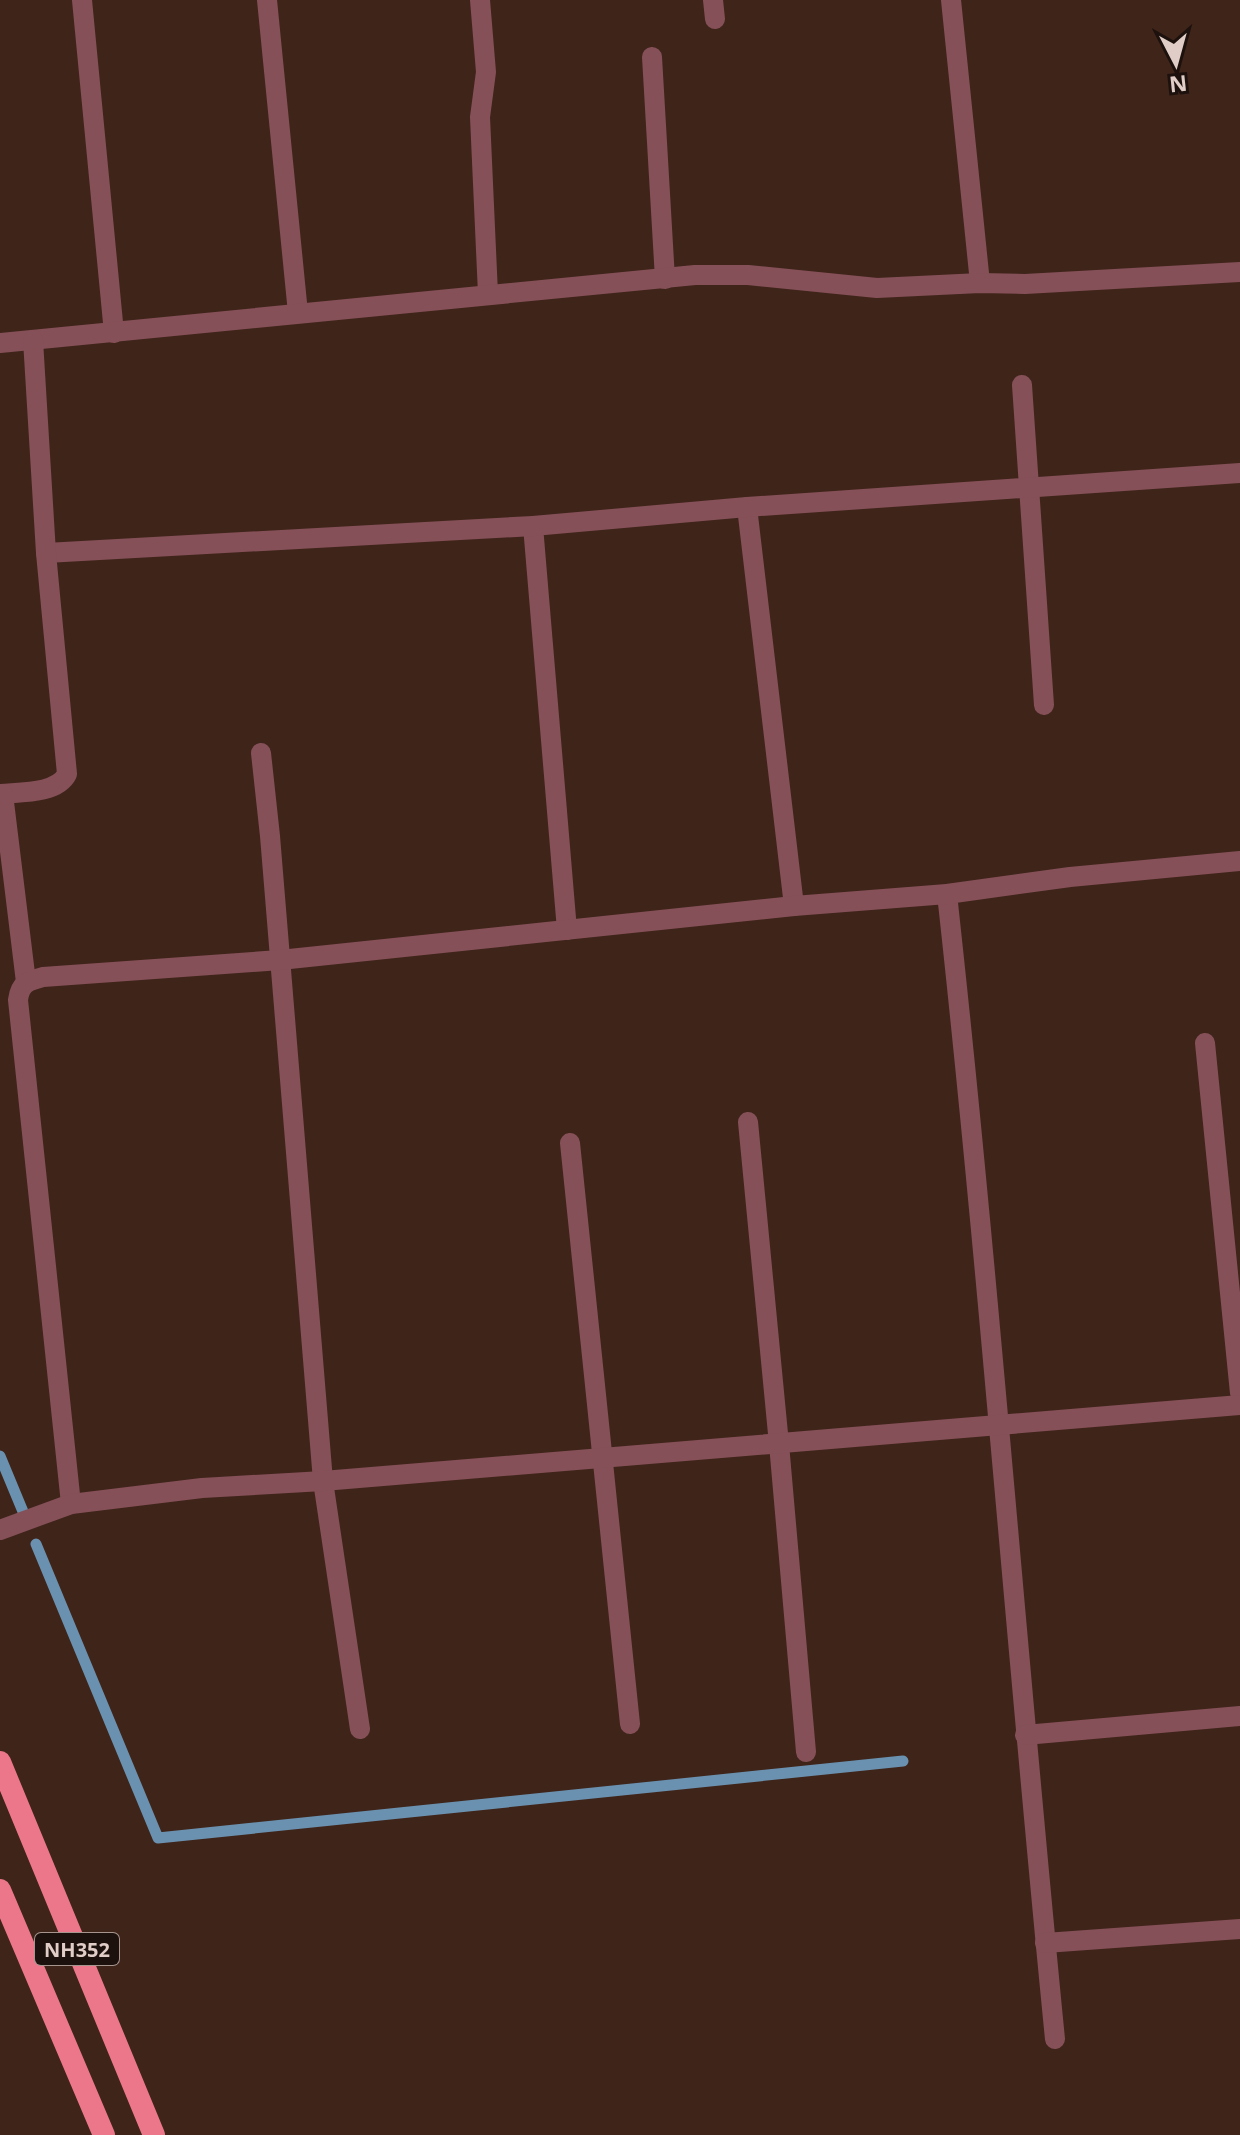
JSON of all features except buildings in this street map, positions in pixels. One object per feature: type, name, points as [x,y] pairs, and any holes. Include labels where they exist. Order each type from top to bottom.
[{"type":"highway","name":"NH352","points":[[0,1762],[154,2135]]},
{"type":"highway","name":"NH352","points":[[0,1890],[104,2135]]},
{"type":"street","points":[[82,0],[114,333]]},
{"type":"street","points":[[267,0],[298,313]]},
{"type":"street","points":[[480,0],[486,72],[480,117],[488,294]]},
{"type":"street","points":[[951,0],[980,283]]},
{"type":"street","points":[[652,57],[665,279]]},
{"type":"street","points":[[0,343],[665,279],[748,275],[877,288],[1025,284],[1240,272]]},
{"type":"street","points":[[26,982],[2,794],[53,787],[63,781],[67,774],[46,553],[33,340]]},
{"type":"street","points":[[1022,385],[1044,705]]},
{"type":"street","points":[[46,553],[533,526],[747,507],[1240,473]]},
{"type":"street","points":[[747,507],[794,906]]},
{"type":"street","points":[[533,526],[567,930]]},
{"type":"street","points":[[261,753],[323,1481],[360,1729]]},
{"type":"street","points":[[71,1504],[18,1000],[26,982],[43,977],[280,960],[794,906],[947,894],[1070,877],[1240,861]]},
{"type":"street","points":[[947,894],[1000,1424],[1025,1735],[1055,2039]]},
{"type":"street","points":[[1205,1043],[1240,1393]]},
{"type":"street","points":[[748,1122],[806,1752]]},
{"type":"street","points":[[570,1143],[600,1457],[630,1724]]},
{"type":"street","points":[[0,1530],[71,1504],[202,1488],[323,1481],[779,1444],[870,1433],[1240,1405]]},
{"type":"street","points":[[1025,1735],[1240,1716]]},
{"type":"street","points":[[1045,1943],[1240,1929]]},
{"type":"waterway","points":[[0,1456],[24,1514]]},
{"type":"waterway","points":[[36,1544],[158,1838],[903,1761]]}]
